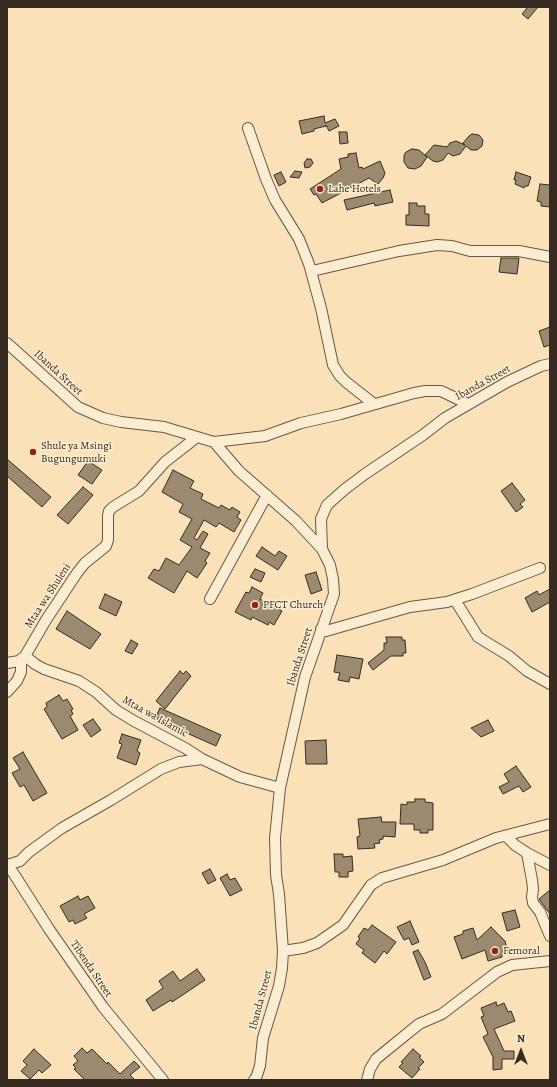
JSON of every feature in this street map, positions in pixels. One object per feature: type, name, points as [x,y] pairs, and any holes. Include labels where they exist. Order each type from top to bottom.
[{"type":"street","points":[[248,128],[275,200],[301,243],[312,271],[334,366],[346,382],[374,404]]},
{"type":"street","points":[[312,271],[399,251],[437,245],[452,246],[468,251],[519,251],[550,257]]},
{"type":"street","name":"Ibanda Street","points":[[7,343],[78,407],[103,418],[164,428],[214,442]]},
{"type":"street","name":"Ibanda Street","points":[[257,1079],[263,1038],[279,986],[283,951],[279,894],[276,875],[275,838],[280,788],[305,677],[334,594],[332,572],[322,549],[321,519],[327,505],[345,488],[423,435],[445,418],[507,382],[541,366],[550,364]]},
{"type":"street","points":[[214,442],[265,436],[301,423],[341,414],[414,392],[433,390],[441,391],[468,404]]},
{"type":"street","name":"Mtaa wa Shuleni","points":[[23,658],[77,572],[85,563],[106,546],[108,540],[108,516],[113,507],[139,491],[160,467],[197,437]]},
{"type":"street","points":[[214,442],[239,471],[296,521],[322,549]]},
{"type":"street","points":[[210,599],[268,495]]},
{"type":"street","points":[[321,630],[326,631],[410,606],[455,600],[540,568]]},
{"type":"street","points":[[455,600],[478,637],[509,656],[527,671],[550,684]]},
{"type":"street","points":[[7,663],[23,658]]},
{"type":"street","points":[[7,692],[17,681],[23,658]]},
{"type":"street","name":"Mtaa wa Islamic","points":[[23,658],[44,669],[79,681],[96,692],[116,710],[202,759],[240,777],[280,788]]},
{"type":"street","points":[[7,865],[20,861],[29,852],[62,828],[111,800],[161,768],[179,762],[202,759]]},
{"type":"street","points":[[283,951],[303,948],[317,942],[343,925],[371,885],[382,878],[443,860],[496,838],[550,824]]},
{"type":"street","points":[[506,836],[515,845],[527,853],[550,864]]},
{"type":"street","points":[[527,853],[532,884],[533,903],[540,912],[550,936]]},
{"type":"street","name":"Tibenda Street","points":[[7,865],[103,1007],[163,1080]]},
{"type":"street","points":[[367,1080],[370,1069],[376,1059],[419,1024],[442,1014],[497,972],[512,965],[550,960]]},
{"type":"building","points":[[528,7],[538,7],[528,19],[522,14]]},
{"type":"building","points":[[324,116],[325,123],[335,119],[339,126],[329,131],[326,125],[314,129],[314,131],[302,134],[299,121]]},
{"type":"building","points":[[339,132],[347,132],[348,143],[340,144]]},
{"type":"building","points":[[472,134],[479,135],[483,140],[482,146],[477,150],[471,150],[466,146],[460,154],[453,156],[448,153],[443,160],[437,162],[425,155],[434,145],[447,147],[450,143],[456,141],[465,145],[463,143]]},
{"type":"building","points":[[412,149],[419,150],[427,157],[421,166],[415,169],[408,168],[404,162],[404,155]]},
{"type":"building","points":[[356,153],[359,168],[362,167],[363,169],[380,161],[385,173],[383,178],[378,184],[369,178],[322,203],[316,194],[314,195],[310,189],[341,169],[339,159],[348,157],[348,154]]},
{"type":"building","points":[[307,159],[311,159],[313,163],[310,167],[305,168],[304,163]]},
{"type":"building","points":[[295,171],[302,172],[299,178],[290,177]]},
{"type":"building","points":[[281,172],[286,182],[279,186],[274,175]]},
{"type":"building","points":[[516,172],[531,177],[528,186],[525,186],[524,188],[515,184],[516,180],[514,180]]},
{"type":"building","points":[[540,184],[550,185],[550,207],[541,206],[541,202],[537,201]]},
{"type":"building","points":[[390,190],[393,202],[375,206],[374,203],[347,210],[344,200]]},
{"type":"building","points":[[409,203],[417,203],[417,206],[425,206],[425,214],[429,214],[429,226],[406,225],[406,215],[409,215]]},
{"type":"building","points":[[501,258],[519,258],[517,274],[499,272]]},
{"type":"building","points":[[550,327],[550,345],[544,347],[539,331]]},
{"type":"building","points":[[7,459],[51,497],[42,507],[7,476]]},
{"type":"building","points":[[88,461],[102,470],[92,484],[78,475]]},
{"type":"building","points":[[173,470],[194,481],[190,488],[203,494],[201,499],[219,508],[221,505],[230,510],[232,507],[240,512],[237,517],[241,520],[234,532],[219,523],[216,527],[204,520],[194,538],[197,540],[203,531],[208,534],[200,548],[210,553],[205,561],[207,563],[197,578],[187,571],[174,593],[148,578],[154,569],[159,571],[166,558],[179,565],[192,547],[180,540],[192,519],[179,512],[183,504],[162,492]]},
{"type":"building","points":[[512,483],[525,500],[520,504],[523,507],[516,512],[501,491]]},
{"type":"building","points":[[83,487],[93,495],[68,524],[57,515]]},
{"type":"building","points":[[262,547],[275,556],[279,551],[287,556],[278,570],[256,556]]},
{"type":"building","points":[[255,569],[265,573],[261,582],[250,577]]},
{"type":"building","points":[[316,572],[322,590],[311,594],[305,575]]},
{"type":"building","name":"PFCT Church","points":[[252,587],[263,593],[260,599],[282,611],[274,625],[269,622],[268,625],[252,617],[251,620],[235,612],[246,592],[249,593]]},
{"type":"building","points":[[550,589],[550,602],[532,612],[525,598],[537,591],[539,595]]},
{"type":"building","points":[[105,594],[122,602],[116,616],[99,608]]},
{"type":"building","points":[[67,611],[101,634],[90,649],[56,629]]},
{"type":"building","points":[[386,637],[402,637],[402,640],[405,640],[406,653],[403,653],[403,656],[391,656],[373,670],[368,663],[384,650],[384,643],[387,643]]},
{"type":"building","points":[[131,640],[138,644],[132,654],[125,651]]},
{"type":"building","points":[[337,655],[363,659],[359,679],[350,677],[349,682],[338,680],[340,673],[334,672]]},
{"type":"building","points":[[180,671],[183,674],[186,671],[191,676],[165,709],[156,701]]},
{"type":"building","points":[[59,695],[63,701],[67,699],[73,709],[71,710],[73,714],[70,716],[78,730],[62,739],[44,709],[47,707],[46,703]]},
{"type":"building","points":[[160,708],[221,735],[216,746],[155,719]]},
{"type":"building","points":[[93,719],[101,730],[91,737],[83,725]]},
{"type":"building","points":[[488,720],[494,731],[481,737],[471,728]]},
{"type":"building","points":[[122,734],[141,740],[137,751],[140,753],[136,765],[117,758],[122,744],[119,743]]},
{"type":"building","points":[[326,740],[327,764],[306,764],[305,741]]},
{"type":"building","points":[[23,752],[47,793],[33,801],[24,785],[20,787],[12,773],[20,769],[13,758]]},
{"type":"building","points":[[516,766],[531,787],[523,792],[519,786],[503,794],[499,787],[509,782],[504,774]]},
{"type":"building","points":[[415,799],[425,799],[425,802],[433,803],[433,830],[428,830],[428,833],[420,833],[420,830],[414,830],[414,824],[400,824],[401,804],[407,805],[407,802],[415,802]]},
{"type":"building","points":[[381,817],[382,822],[396,822],[395,837],[383,836],[383,839],[379,840],[380,843],[374,844],[375,848],[358,849],[357,837],[360,836],[358,819]]},
{"type":"building","points":[[334,854],[343,854],[343,857],[352,856],[353,871],[348,872],[348,877],[339,877],[339,872],[335,872]]},
{"type":"building","points":[[210,869],[216,880],[208,884],[202,873]]},
{"type":"building","points":[[227,874],[230,880],[235,878],[242,890],[230,896],[220,878]]},
{"type":"building","points":[[550,890],[550,914],[539,899]]},
{"type":"building","points":[[78,896],[80,900],[88,896],[95,908],[84,914],[87,918],[75,924],[73,920],[69,922],[60,906]]},
{"type":"building","points":[[515,910],[520,927],[507,931],[502,913]]},
{"type":"building","points":[[410,921],[419,942],[412,945],[409,938],[404,940],[397,927]]},
{"type":"building","points":[[372,925],[396,942],[387,954],[384,951],[375,963],[362,953],[364,950],[356,944],[360,938],[358,937],[364,928],[368,930]]},
{"type":"building","points":[[491,927],[505,941],[508,953],[502,954],[502,957],[488,961],[485,950],[462,959],[454,937],[463,934],[463,931],[473,928],[477,940]]},
{"type":"building","points":[[418,950],[431,977],[424,980],[413,952]]},
{"type":"building","points":[[197,969],[205,980],[172,1002],[171,1000],[153,1011],[146,1000],[163,988],[159,981],[173,971],[180,981]]},
{"type":"building","points":[[496,1002],[497,1006],[504,1003],[508,1012],[511,1011],[515,1021],[494,1029],[504,1051],[514,1051],[514,1059],[502,1059],[502,1069],[493,1070],[493,1057],[483,1037],[488,1034],[481,1017],[484,1016],[481,1008]]},
{"type":"building","points":[[82,1048],[87,1053],[92,1049],[120,1074],[134,1061],[140,1067],[130,1075],[135,1080],[85,1080],[74,1069],[76,1068],[73,1065],[78,1061],[74,1056]]},
{"type":"building","points":[[34,1049],[51,1065],[42,1073],[39,1070],[30,1079],[21,1071],[27,1065],[23,1061]]},
{"type":"building","points":[[413,1049],[421,1056],[419,1057],[424,1062],[412,1078],[399,1067],[403,1063],[401,1062]]},
{"type":"place","name":"Lahe Hotels","points":[[320,189]]},
{"type":"place","name":"Shule ya Msingi Bugungumuki","points":[[33,452]]},
{"type":"place","name":"PFCT Church","points":[[255,605]]},
{"type":"place","name":"Femoral","points":[[495,951]]}]
